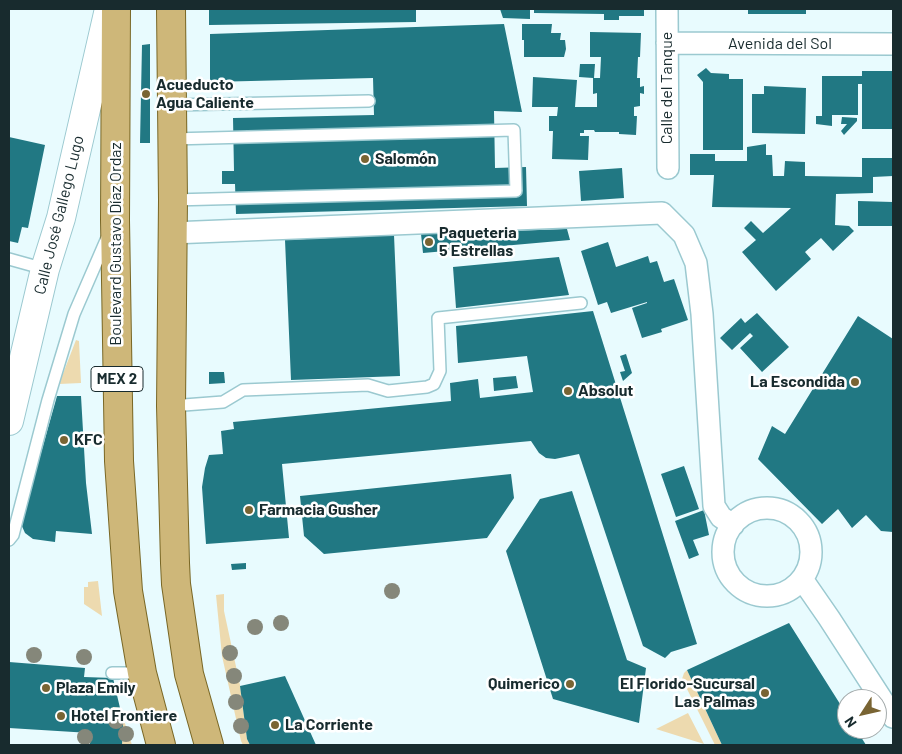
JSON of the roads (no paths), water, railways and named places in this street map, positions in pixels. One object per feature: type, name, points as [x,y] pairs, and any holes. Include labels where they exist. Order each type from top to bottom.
[{"type":"main road","name":"Calle José Gallego Lugo","points":[[9,421],[45,269],[61,218],[109,9]]},
{"type":"main road","name":"Boulevard Gustavo Díaz Ordaz","points":[[116,9],[115,220],[120,479],[128,591],[142,673],[161,745]]},
{"type":"main road","points":[[171,9],[173,200],[172,500],[176,584],[189,674],[209,745]]},
{"type":"street","name":"Calle del Tanque","points":[[667,9],[668,168]]},
{"type":"street","name":"Avenida del Sol","points":[[667,43],[893,44]]},
{"type":"street","points":[[172,233],[662,213],[684,234],[696,263],[702,314],[714,506],[722,517],[732,525]]},
{"type":"street","points":[[765,508],[779,509],[793,516],[803,526],[809,539],[811,552],[809,566],[802,579],[792,588],[779,594],[765,596],[751,592],[739,585],[729,574],[724,560],[724,545],[732,525],[737,519],[750,511],[765,508]]},
{"type":"street","points":[[802,579],[891,708]]},
{"type":"lane","points":[[172,105],[369,101]]},
{"type":"lane","points":[[172,139],[514,130],[516,191],[173,200]]},
{"type":"lane","points":[[9,540],[13,535],[48,400],[74,314],[115,220]]},
{"type":"lane","points":[[9,260],[45,269]]},
{"type":"lane","points":[[172,406],[223,402],[243,390],[368,385],[388,391],[427,387],[434,384],[440,371],[438,318],[581,303]]},
{"type":"lane","points":[[112,673],[142,673]]},
{"type":"place","name":"Acueducto Agua Caliente","points":[[146,94]]},
{"type":"place","name":"Salomón","points":[[365,159]]},
{"type":"place","name":"Paqueteria 5 Estrellas","points":[[429,242]]},
{"type":"place","name":"La Escondida","points":[[855,382]]},
{"type":"place","name":"Absolut","points":[[568,391]]},
{"type":"place","name":"KFC","points":[[64,440]]},
{"type":"place","name":"Farmacia Gusher","points":[[249,510]]},
{"type":"place","name":"Quimerico","points":[[570,684]]},
{"type":"place","name":"Plaza Emily","points":[[46,688]]},
{"type":"place","name":"El Florido-Sucursal Las Palmas","points":[[765,693]]},
{"type":"place","name":"Hotel Frontiere","points":[[61,716]]},
{"type":"place","name":"La Corriente","points":[[275,725]]}]
